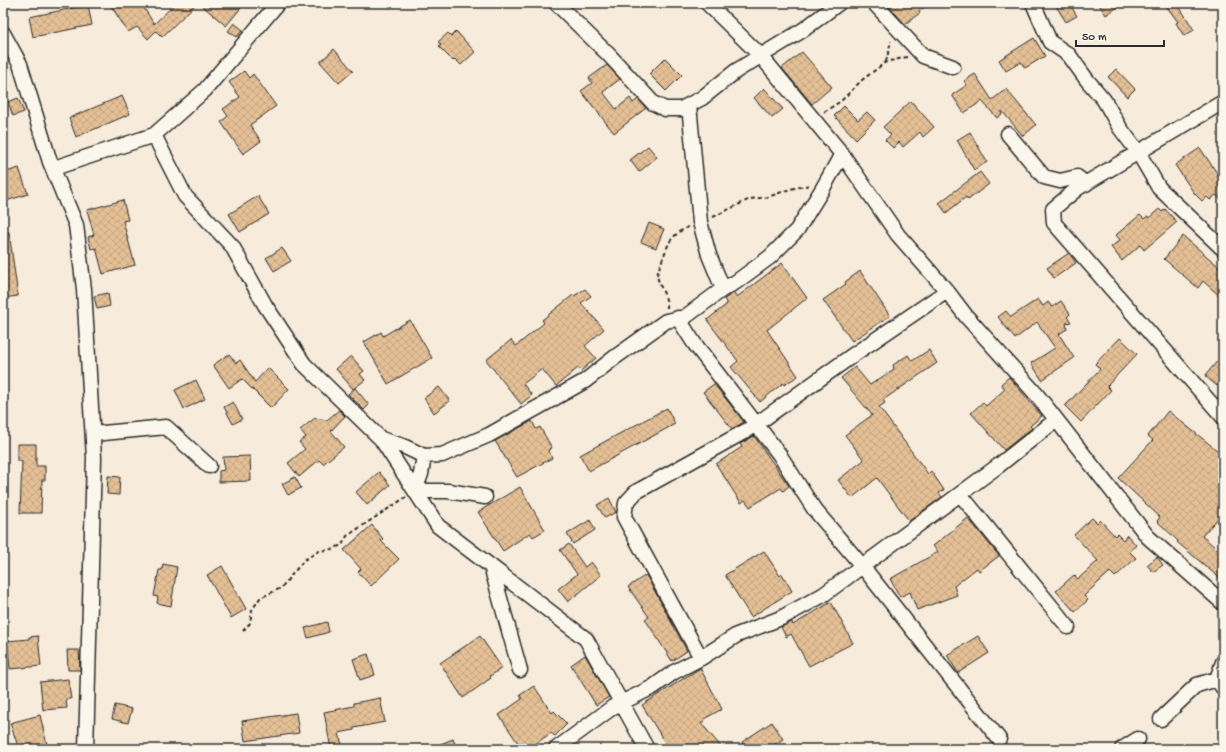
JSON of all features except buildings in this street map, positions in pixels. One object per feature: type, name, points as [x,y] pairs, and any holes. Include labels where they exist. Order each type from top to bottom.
[{"type":"street","points":[[54,168],[154,136],[205,90],[278,3]]},
{"type":"street","points":[[556,3],[609,55],[653,103],[665,109],[681,109],[702,98],[736,71],[803,30],[839,3]]},
{"type":"street","points":[[707,3],[761,56],[842,154],[898,235],[947,291],[966,316],[1037,395],[1148,537],[1223,603]]},
{"type":"street","points":[[874,3],[920,54],[953,68]]},
{"type":"street","points":[[1033,3],[1050,42],[1069,55],[1104,100],[1120,128],[1138,152],[1159,188],[1223,249]]},
{"type":"street","points":[[3,33],[7,48],[20,64],[50,162],[54,168],[76,225],[84,289],[94,458],[86,749]]},
{"type":"street","points":[[1223,102],[1086,184],[1053,209],[1054,223],[1223,417]]},
{"type":"street","points":[[689,105],[700,222],[709,254],[723,289]]},
{"type":"street","points":[[1008,134],[1044,177],[1060,181],[1077,177],[1086,184]]},
{"type":"street","points":[[154,136],[184,196],[232,246],[265,305],[304,364],[381,439],[438,526],[586,639],[647,749]]},
{"type":"street","points":[[381,439],[403,446],[424,456],[442,455],[489,435],[585,381],[614,358],[672,320],[685,317],[770,257],[797,230],[830,177],[842,154]]},
{"type":"street","points":[[701,658],[624,517],[626,503],[636,492],[757,424],[858,351],[947,291]]},
{"type":"street","points":[[672,320],[694,343],[757,424],[796,480],[814,510],[862,567],[999,740]]},
{"type":"street","points":[[556,749],[613,707],[622,704],[653,687],[674,672],[701,658],[737,635],[781,618],[823,594],[862,567],[998,466],[1056,420]]},
{"type":"street","points":[[93,434],[166,427],[209,466]]},
{"type":"street","points":[[415,491],[421,474],[424,456]]},
{"type":"street","points":[[415,491],[448,491],[484,497]]},
{"type":"street","points":[[960,494],[1068,627]]},
{"type":"street","points":[[491,566],[520,670]]},
{"type":"street","points":[[1161,719],[1197,685],[1220,684],[1223,662]]},
{"type":"street","points":[[1122,749],[1138,739]]},
{"type":"path","points":[[886,62],[895,27]]},
{"type":"path","points":[[813,119],[841,100],[862,80],[886,62],[920,54]]},
{"type":"path","points":[[672,320],[656,273],[669,243],[680,231],[750,199],[768,197],[790,189],[812,185],[830,177]]},
{"type":"path","points":[[243,631],[250,623],[252,610],[260,598],[281,588],[304,560],[319,550],[332,549],[342,545],[347,536],[415,491]]}]
